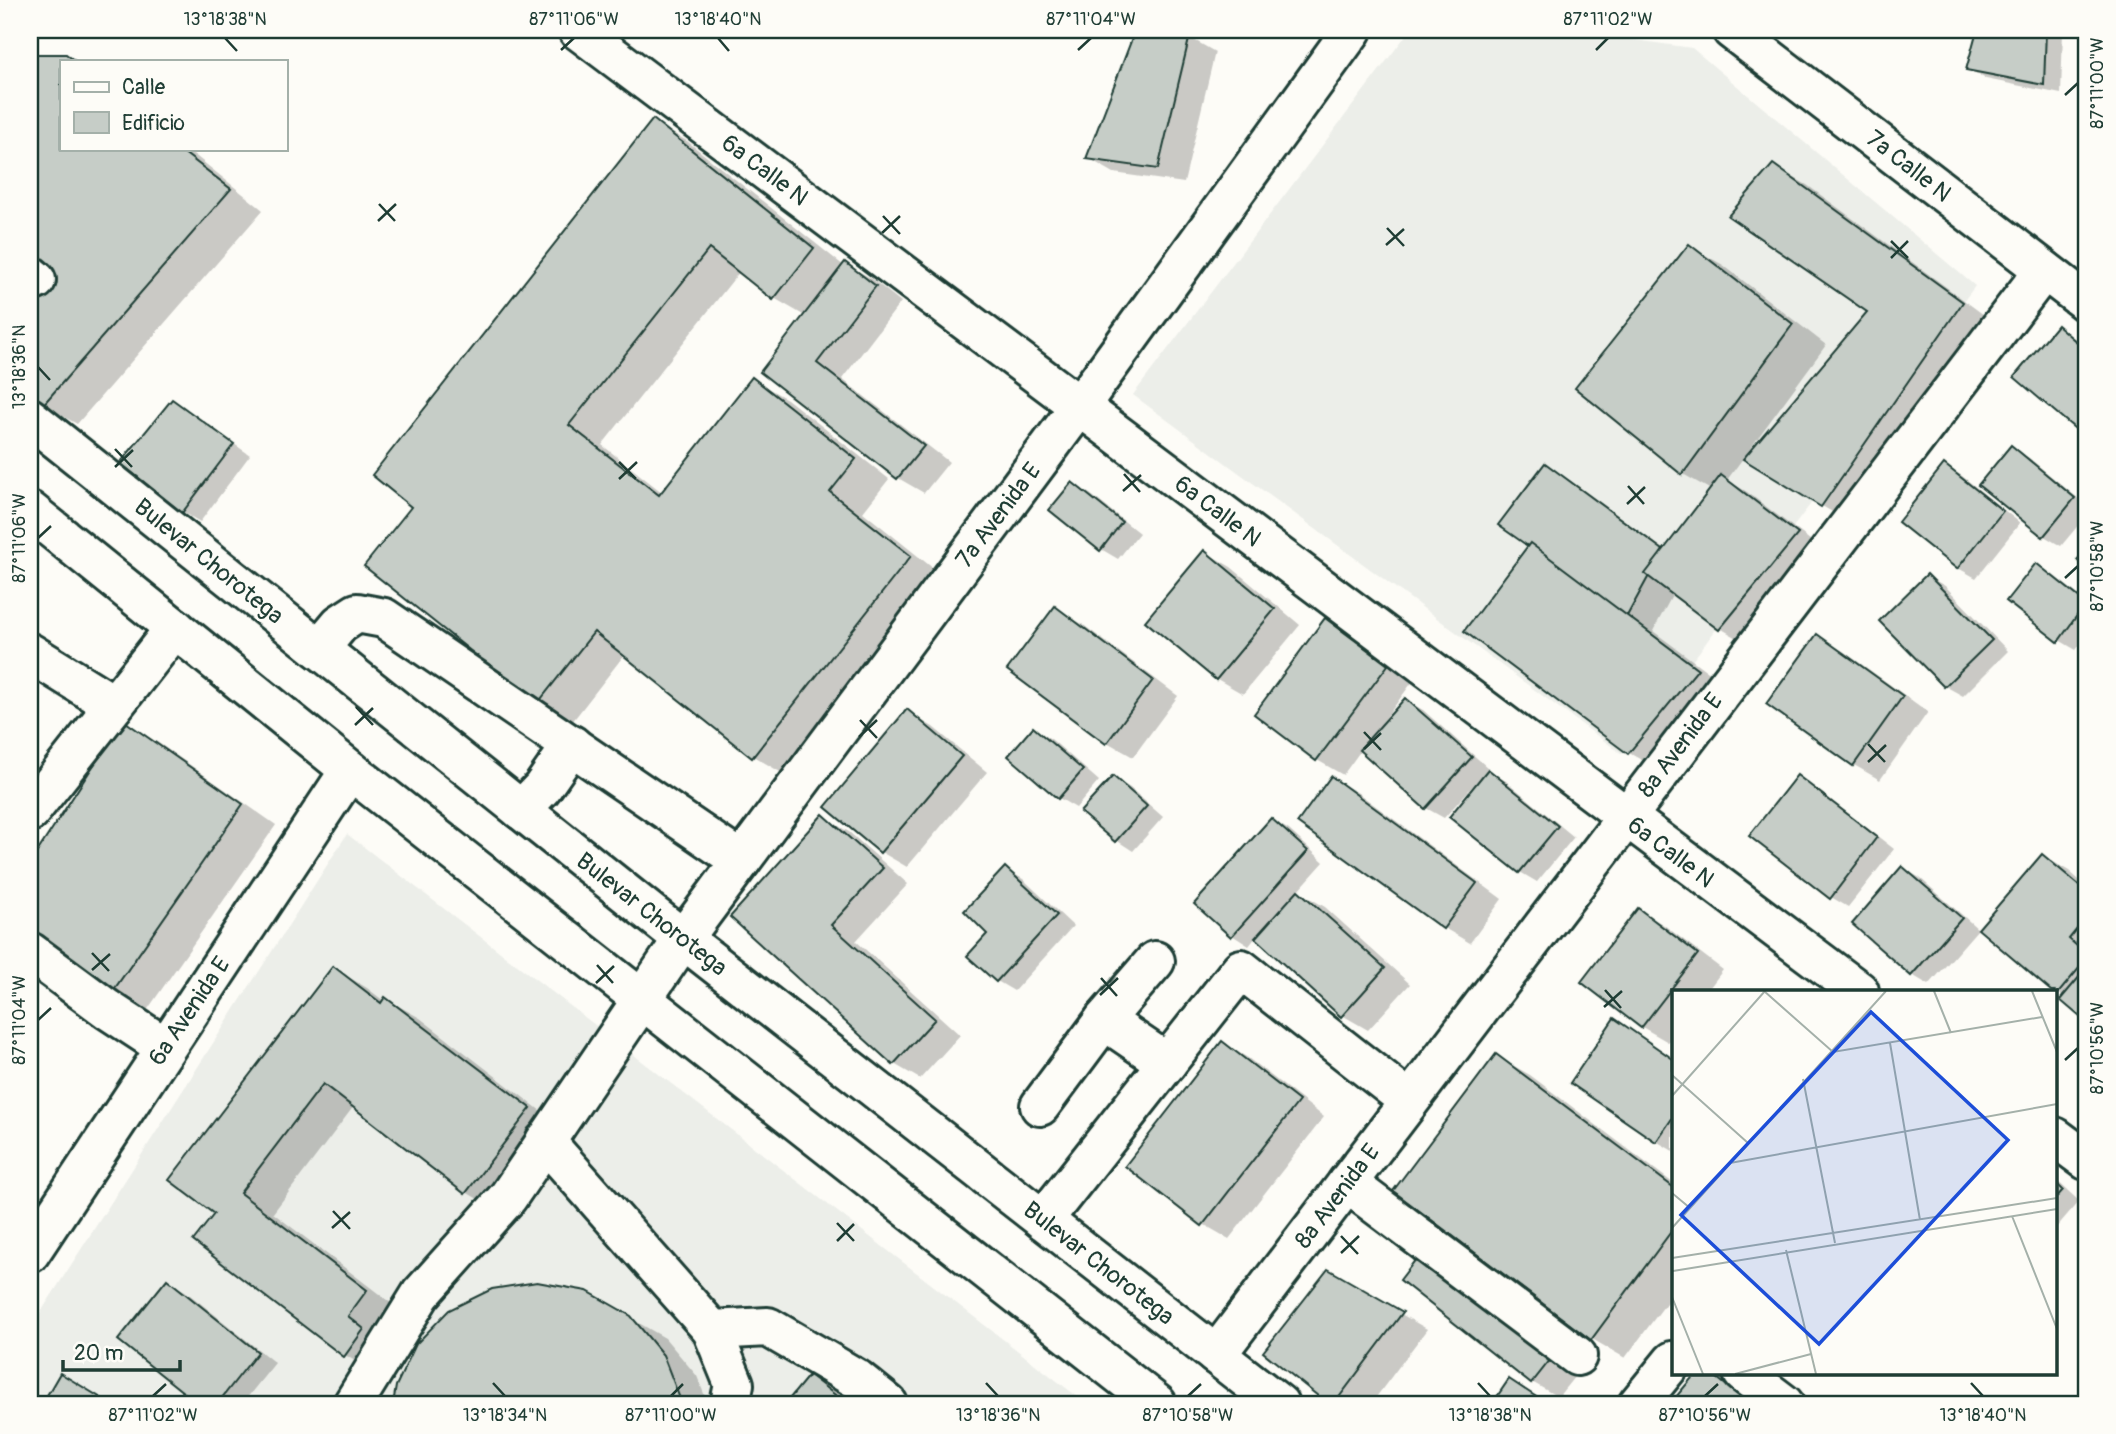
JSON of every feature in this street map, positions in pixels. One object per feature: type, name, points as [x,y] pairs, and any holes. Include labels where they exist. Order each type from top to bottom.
[{"type":"main road","name":"6a Calle N","points":[[578,30],[1858,990]]},
{"type":"main road","name":"7a Avenida E","points":[[353,1404],[421,1294],[508,1196],[683,939],[1079,407],[1352,30]]},
{"type":"main road","name":"7a Calle N","points":[[1732,30],[2086,302]]},
{"type":"main road","name":"8a Avenida E","points":[[1216,1354],[2044,270]]},
{"type":"main road","name":"Bulevar Chorotega","points":[[30,418],[683,939],[1279,1404]]},
{"type":"main road","points":[[30,511],[350,770],[1157,1404]]},
{"type":"main road","points":[[319,649],[340,624],[357,613],[384,618],[741,861]]},
{"type":"main road","points":[[30,812],[175,628]]},
{"type":"main road","points":[[30,653],[114,705]]},
{"type":"main road","points":[[521,810],[542,788],[572,745]]},
{"type":"main road","name":"6a Avenida E","points":[[30,1253],[350,770]]},
{"type":"main road","points":[[30,952],[107,1009],[165,1047]]},
{"type":"main road","points":[[1040,1106],[1104,1020],[1156,961]]},
{"type":"main road","points":[[1043,1220],[1241,969],[1409,1101]]},
{"type":"main road","points":[[1104,1020],[1167,1063]]},
{"type":"main road","points":[[2056,1138],[2086,1160]]},
{"type":"main road","points":[[545,1141],[712,1330],[734,1384],[730,1404]]},
{"type":"main road","points":[[1347,1183],[1577,1356]]},
{"type":"main road","points":[[712,1330],[768,1327],[857,1379],[888,1404]]},
{"type":"main road","points":[[1637,1404],[1672,1362]]},
{"type":"main road","points":[[1744,1374],[1784,1404]]},
{"type":"shaded area","points":[[1410,30],[1563,30],[1692,48],[1975,286],[1622,754],[1133,395]]},
{"type":"shaded area","points":[[347,834],[1087,1404],[30,1404],[30,1329]]},
{"type":"building","points":[[1977,30],[2046,30],[2044,85],[1966,70]]},
{"type":"building","points":[[1190,35],[1158,169],[1086,159],[1133,36]]},
{"type":"building","points":[[30,54],[66,54],[74,60],[60,60],[60,150],[180,150],[231,189],[42,406],[30,395]]},
{"type":"building","points":[[653,119],[814,248],[773,300],[709,249],[569,425],[659,495],[752,377],[856,459],[830,492],[911,556],[752,758],[594,632],[537,704],[364,566],[411,507],[372,475]]},
{"type":"building","points":[[1773,164],[1963,302],[1821,507],[1743,459],[1867,312],[1728,216]]},
{"type":"building","points":[[1689,244],[1793,324],[1682,475],[1575,388]]},
{"type":"building","points":[[845,262],[876,286],[817,363],[924,446],[897,479],[760,372]]},
{"type":"building","points":[[2057,325],[2086,350],[2086,438],[2014,377]]},
{"type":"building","points":[[172,399],[234,444],[182,513],[120,463]]},
{"type":"building","points":[[2011,445],[2075,498],[2043,537],[1978,485]]},
{"type":"building","points":[[1545,463],[1663,550],[1627,616],[1498,525]]},
{"type":"building","points":[[1944,464],[2003,511],[1957,569],[1898,522]]},
{"type":"building","points":[[1721,475],[1798,534],[1719,630],[1645,574]]},
{"type":"building","points":[[1072,482],[1122,522],[1100,551],[1049,510]]},
{"type":"building","points":[[1530,543],[1698,669],[1628,754],[1464,631]]},
{"type":"building","points":[[1204,550],[1275,609],[1216,680],[1145,621]]},
{"type":"building","points":[[2086,550],[2086,569],[2077,560]]},
{"type":"building","points":[[2036,563],[2086,603],[2058,642],[2006,601]]},
{"type":"building","points":[[1927,574],[1992,640],[1944,687],[1879,621]]},
{"type":"building","points":[[1055,606],[1153,680],[1106,744],[1007,670]]},
{"type":"building","points":[[1325,618],[1388,665],[1316,761],[1254,714]]},
{"type":"building","points":[[1817,634],[1903,696],[1853,766],[1766,704]]},
{"type":"building","points":[[1405,698],[1472,757],[1425,809],[1359,750]]},
{"type":"building","points":[[907,709],[962,756],[880,853],[825,807]]},
{"type":"building","points":[[123,720],[243,804],[106,1001],[30,948],[30,863]]},
{"type":"building","points":[[1033,727],[1083,770],[1058,799],[1008,756]]},
{"type":"building","points":[[1488,769],[1558,826],[1519,873],[1449,817]]},
{"type":"building","points":[[1797,775],[1877,837],[1830,899],[1749,836]]},
{"type":"building","points":[[1113,776],[1147,806],[1115,842],[1080,812]]},
{"type":"building","points":[[1331,776],[1477,883],[1443,929],[1297,823]]},
{"type":"building","points":[[823,814],[883,868],[831,925],[935,1019],[893,1065],[730,917]]},
{"type":"building","points":[[1271,818],[1308,851],[1231,937],[1194,904]]},
{"type":"building","points":[[2042,854],[2086,891],[2086,918],[2069,939],[2086,954],[2086,960],[2056,996],[2056,990],[2050,990],[1978,929]]},
{"type":"building","points":[[1902,866],[1962,918],[1911,976],[1852,924]]},
{"type":"building","points":[[1005,867],[1057,915],[996,982],[967,956],[987,934],[964,911]]},
{"type":"building","points":[[1298,890],[1385,968],[1341,1017],[1255,938]]},
{"type":"building","points":[[1638,908],[1698,954],[1641,1028],[1581,982]]},
{"type":"building","points":[[333,966],[381,1003],[385,997],[531,1108],[465,1194],[323,1084],[240,1193],[367,1290],[348,1316],[364,1329],[344,1357],[193,1241],[214,1214],[169,1180]]},
{"type":"building","points":[[2086,969],[2086,1022],[2060,1000]]},
{"type":"building","points":[[1614,1018],[1672,1058],[1672,1118],[1656,1142],[1570,1083]]},
{"type":"building","points":[[1222,1041],[1299,1101],[1202,1226],[1125,1166]]},
{"type":"building","points":[[1496,1054],[1672,1186],[1672,1230],[1591,1340],[1393,1191]]},
{"type":"building","points":[[2056,1183],[2063,1190],[2056,1198]]},
{"type":"building","points":[[1426,1246],[1558,1350],[1531,1384],[1400,1280]]},
{"type":"building","points":[[1328,1269],[1403,1312],[1334,1404],[1328,1404],[1263,1352]]},
{"type":"building","points":[[167,1279],[258,1352],[217,1404],[198,1404],[118,1340]]},
{"type":"building","points":[[537,1282],[587,1291],[631,1316],[663,1355],[682,1404],[393,1404],[396,1386],[416,1344],[449,1310],[492,1289]]},
{"type":"building","points":[[60,1373],[111,1404],[42,1404]]},
{"type":"building","points":[[1695,1374],[1712,1374],[1749,1404],[1670,1404]]},
{"type":"building","points":[[809,1375],[847,1404],[785,1404]]},
{"type":"building","points":[[1509,1379],[1547,1404],[1492,1404]]}]
